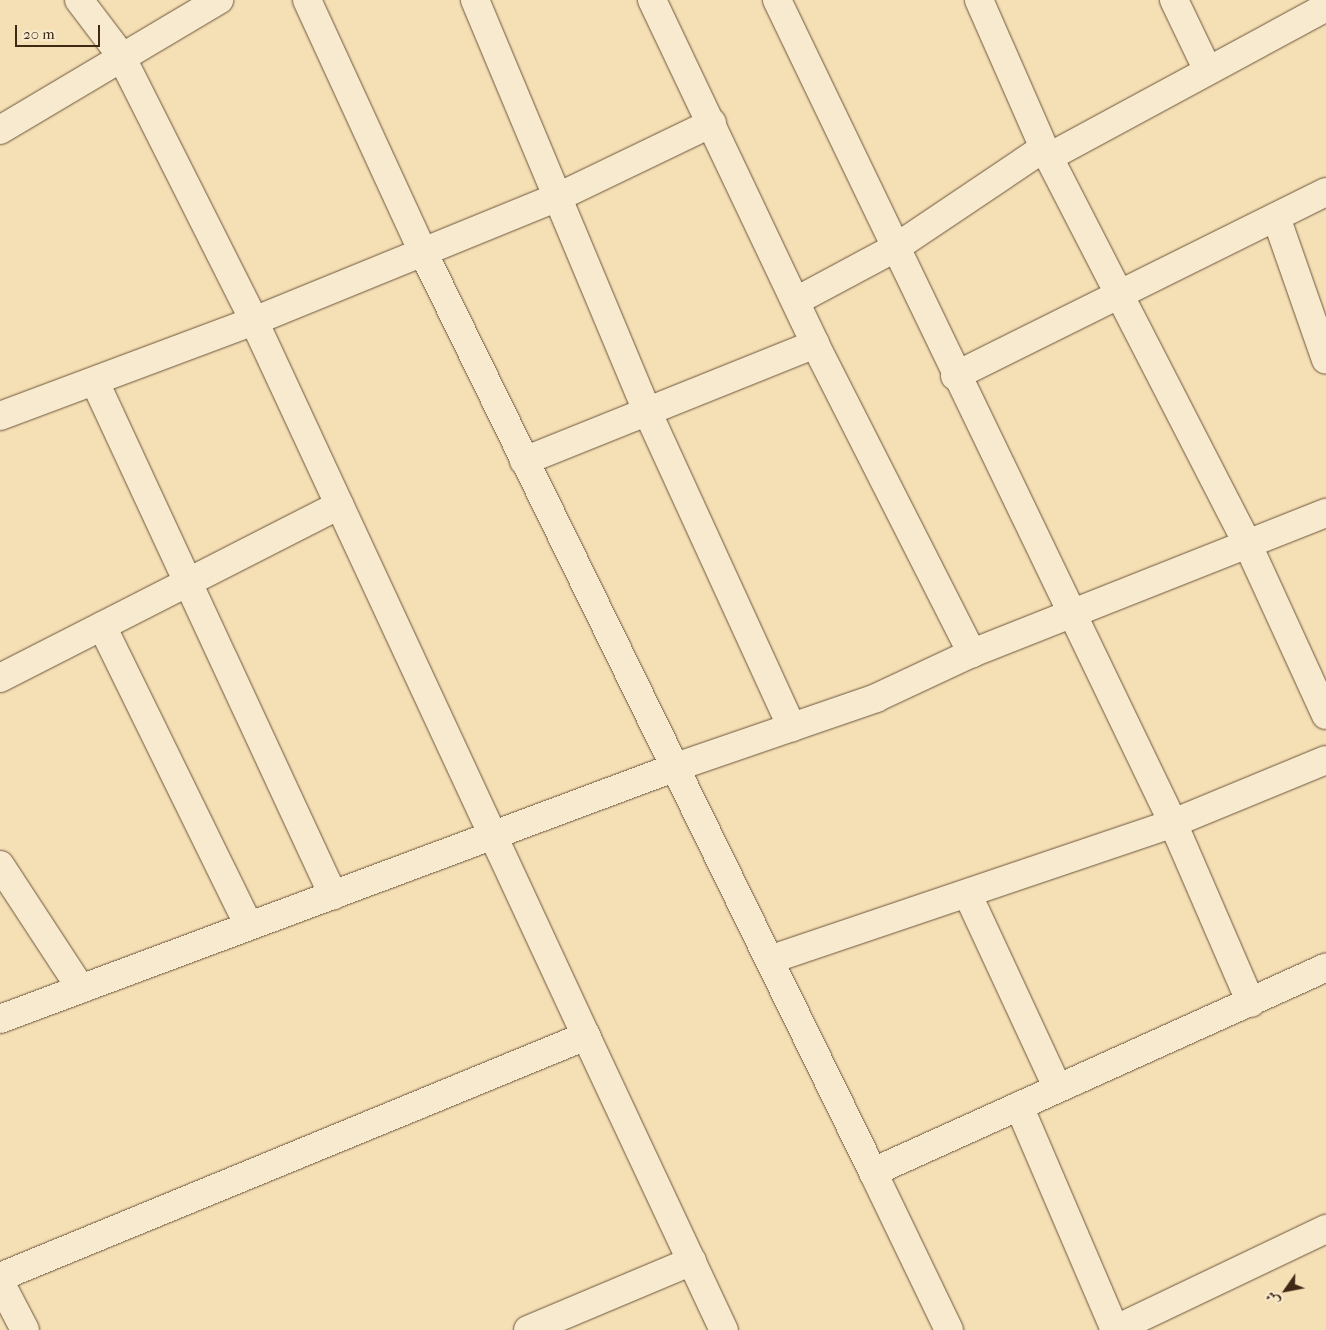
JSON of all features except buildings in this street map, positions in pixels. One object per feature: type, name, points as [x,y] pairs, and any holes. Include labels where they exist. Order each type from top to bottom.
[{"type":"street","points":[[79,0],[120,54],[254,320],[339,505],[497,837],[586,1036],[724,1330]]},
{"type":"street","points":[[0,130],[120,54],[219,0]]},
{"type":"street","points":[[307,0],[423,252],[524,461],[772,959],[949,1330]]},
{"type":"street","points":[[475,0],[646,412],[792,728]]},
{"type":"street","points":[[652,0],[712,123],[815,344],[972,654]]},
{"type":"street","points":[[778,0],[1070,616],[1173,823],[1251,1003]]},
{"type":"street","points":[[979,0],[1046,153],[1248,545],[1326,715]]},
{"type":"street","points":[[1174,0],[1207,69]]},
{"type":"street","points":[[796,301],[895,248],[1046,153],[1324,10]]},
{"type":"street","points":[[0,416],[95,382],[254,320],[558,198],[712,123]]},
{"type":"street","points":[[955,376],[1121,298],[1326,192]]},
{"type":"street","points":[[1276,217],[1326,360]]},
{"type":"street","points":[[524,461],[815,344]]},
{"type":"street","points":[[95,382],[332,895]]},
{"type":"street","points":[[0,678],[339,505]]},
{"type":"street","points":[[0,1019],[332,895],[497,837],[676,767],[876,698],[972,654],[1326,513]]},
{"type":"street","points":[[102,626],[248,926]]},
{"type":"street","points":[[772,959],[968,895],[1173,823],[1326,760]]},
{"type":"street","points":[[0,865],[82,989]]},
{"type":"street","points":[[968,895],[1057,1087]]},
{"type":"street","points":[[873,1172],[1057,1087],[1251,1003],[1326,967]]},
{"type":"street","points":[[0,1277],[586,1036]]},
{"type":"street","points":[[1019,1106],[1115,1330],[1326,1229]]},
{"type":"street","points":[[528,1330],[692,1261]]},
{"type":"street","points":[[0,1282],[25,1330]]}]
